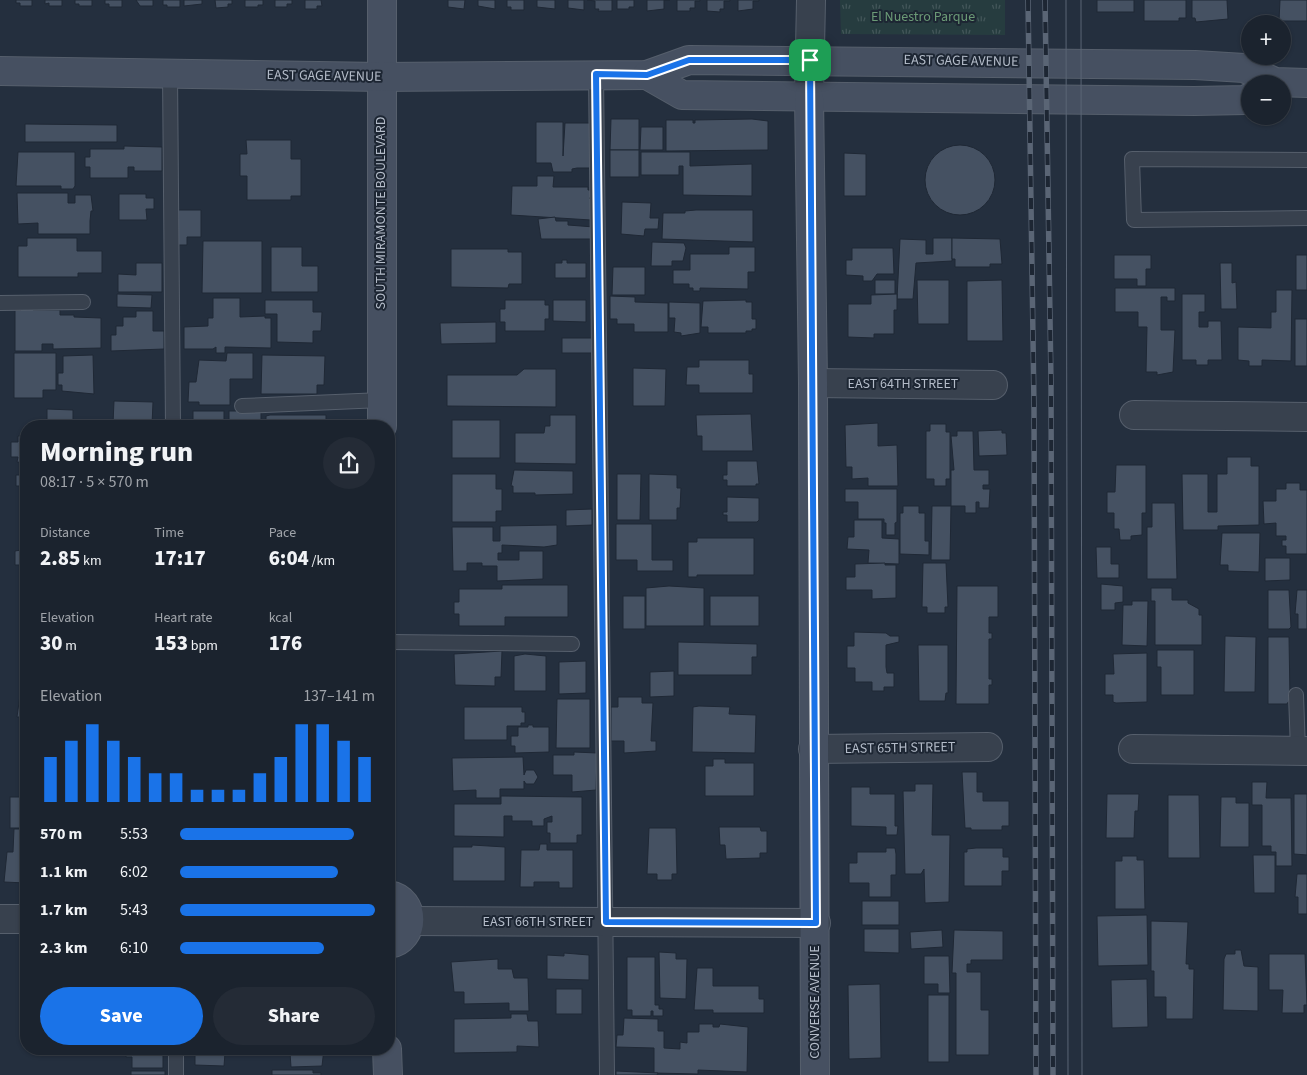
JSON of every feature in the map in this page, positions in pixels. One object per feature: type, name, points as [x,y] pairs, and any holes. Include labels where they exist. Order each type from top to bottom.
[{"type":"main road","name":"SOUTH MIRAMONTE BOULEVARD","points":[[382,0],[382,413]]},
{"type":"main road","name":"EAST GAGE AVENUE","points":[[0,70],[381,76],[647,75],[689,60],[810,60],[1196,65],[1244,68],[1258,75]]},
{"type":"main road","name":"EAST GAGE AVENUE","points":[[647,75],[682,95],[1241,100]]},
{"type":"main road","name":"EAST GAGE AVENUE","points":[[1291,83],[1307,83]]},
{"type":"main road","name":"CONVERSE AVENUE","points":[[809,97],[813,383],[815,1075]]},
{"type":"main road","points":[[395,897],[400,899],[406,906],[410,921],[404,935],[395,942]]},
{"type":"main road","points":[[387,1055],[388,1075]]},
{"type":"street","name":"CONVERSE AVENUE","points":[[809,97],[811,0]]},
{"type":"street","name":"EAST 64TH STREET","points":[[813,383],[993,384]]},
{"type":"street","points":[[1134,415],[1307,417]]},
{"type":"street","name":"EAST 65TH STREET","points":[[813,749],[988,747]]},
{"type":"street","points":[[1133,749],[1302,751]]},
{"type":"street","points":[[0,919],[20,919]]},
{"type":"street","name":"EAST 66TH STREET","points":[[410,921],[816,923]]},
{"type":"lane","points":[[170,73],[173,420]]},
{"type":"lane","points":[[596,74],[607,1075]]},
{"type":"lane","points":[[1307,160],[1132,160],[1134,220],[1307,218]]},
{"type":"lane","points":[[0,303],[83,302]]},
{"type":"lane","points":[[242,406],[382,413]]},
{"type":"lane","points":[[395,642],[572,644]]},
{"type":"lane","points":[[1296,695],[1302,751]]},
{"type":"lane","points":[[176,1055],[176,1075]]},
{"type":"green space","name":"El Nuestro Parque","points":[[840,0],[1005,0],[1005,35],[841,34]]},
{"type":"building","points":[[16,0],[32,0],[32,6],[20,6],[20,3],[16,3]]},
{"type":"building","points":[[45,0],[62,0],[62,6],[49,6],[49,3],[45,4]]},
{"type":"building","points":[[75,0],[92,0],[92,6],[79,6],[79,4],[75,4]]},
{"type":"building","points":[[105,0],[122,0],[122,7],[109,7],[109,4],[105,4]]},
{"type":"building","points":[[136,0],[153,0],[153,6],[140,6]]},
{"type":"building","points":[[163,0],[180,0],[180,7],[167,7],[167,5],[163,5]]},
{"type":"building","points":[[184,0],[202,0],[202,4],[184,6]]},
{"type":"building","points":[[215,0],[232,0],[232,4],[228,4],[228,7],[216,8]]},
{"type":"building","points":[[245,0],[263,0],[263,5],[245,7]]},
{"type":"building","points":[[275,0],[292,0],[292,4],[287,4],[287,7],[275,7]]},
{"type":"building","points":[[305,0],[321,0],[322,6],[317,6],[317,9],[305,9]]},
{"type":"building","points":[[448,0],[465,0],[464,9],[448,7]]},
{"type":"building","points":[[478,0],[495,0],[495,9],[478,6]]},
{"type":"building","points":[[507,0],[524,0],[524,10],[511,10],[511,7],[507,7]]},
{"type":"building","points":[[537,0],[555,0],[555,9],[537,7]]},
{"type":"building","points":[[568,0],[584,0],[584,10],[568,8]]},
{"type":"building","points":[[587,0],[612,0],[612,11],[598,11],[599,9],[595,9],[595,1]]},
{"type":"building","points":[[617,0],[634,0],[634,7],[617,9]]},
{"type":"building","points":[[647,0],[664,0],[664,9],[647,11]]},
{"type":"building","points":[[677,0],[700,1],[695,1],[695,8],[690,8],[690,11],[677,11]]},
{"type":"building","points":[[707,0],[730,1],[724,1],[724,9],[720,9],[720,12],[707,11]]},
{"type":"building","points":[[738,0],[759,1],[753,1],[753,9],[738,11]]},
{"type":"building","points":[[1097,0],[1134,0],[1134,12],[1097,12]]},
{"type":"building","points":[[1144,0],[1186,0],[1186,18],[1179,18],[1179,21],[1144,21]]},
{"type":"building","points":[[1192,0],[1227,0],[1228,19],[1196,22],[1195,18],[1192,18]]},
{"type":"building","points":[[1280,0],[1307,0],[1307,21],[1291,21],[1291,15],[1279,15]]},
{"type":"building","points":[[611,119],[639,119],[639,150],[610,150]]},
{"type":"building","points":[[752,119],[768,121],[768,150],[666,151],[666,120],[693,120],[693,123],[695,123],[695,120]]},
{"type":"building","points":[[536,122],[563,122],[563,156],[565,123],[593,123],[591,168],[572,169],[572,172],[553,172],[551,163],[536,163]]},
{"type":"building","points":[[25,124],[117,125],[117,142],[25,142]]},
{"type":"building","points":[[641,127],[663,127],[663,150],[640,150]]},
{"type":"building","points":[[246,140],[291,140],[291,159],[301,159],[301,196],[291,196],[291,200],[247,200],[247,176],[240,176],[240,154],[247,154]]},
{"type":"building","points":[[960,145],[973,148],[985,155],[992,167],[995,180],[992,193],[985,205],[973,212],[960,215],[947,212],[935,205],[928,193],[925,180],[928,167],[935,155],[947,148]]},
{"type":"building","points":[[124,146],[162,147],[162,171],[134,171],[134,167],[128,167],[128,178],[90,178],[90,167],[85,167],[85,157],[90,157],[90,149],[124,149]]},
{"type":"building","points":[[610,150],[639,150],[639,177],[610,177]]},
{"type":"building","points":[[18,152],[75,152],[75,186],[73,189],[61,189],[61,186],[16,186]]},
{"type":"building","points":[[641,152],[690,152],[690,166],[752,164],[752,196],[683,195],[683,166],[679,166],[679,175],[641,175]]},
{"type":"building","points":[[844,153],[866,154],[866,196],[844,196]]},
{"type":"building","points":[[537,176],[554,176],[553,187],[588,187],[588,190],[593,190],[593,198],[589,198],[592,200],[591,220],[511,215],[512,186],[537,186]]},
{"type":"building","points":[[17,193],[68,193],[68,203],[75,203],[75,195],[91,195],[93,211],[91,211],[90,234],[38,234],[38,223],[18,224]]},
{"type":"building","points":[[119,194],[146,194],[146,198],[154,198],[154,209],[146,209],[147,220],[119,220]]},
{"type":"building","points":[[622,202],[651,203],[650,218],[659,218],[658,229],[645,229],[644,236],[621,234]]},
{"type":"building","points":[[176,210],[201,210],[201,237],[187,237],[187,245],[176,245]]},
{"type":"building","points":[[753,210],[753,242],[662,239],[663,213],[685,213],[685,211]]},
{"type":"building","points":[[555,217],[556,221],[568,221],[568,225],[594,227],[594,239],[541,239],[538,219]]},
{"type":"building","points":[[27,238],[77,238],[77,251],[102,251],[102,273],[78,273],[78,277],[18,277],[18,246],[27,246]]},
{"type":"building","points":[[933,238],[952,238],[952,261],[916,263],[913,299],[897,299],[900,239],[926,240],[926,254],[933,254]]},
{"type":"building","points":[[952,238],[1000,239],[1002,264],[990,264],[990,267],[955,267],[955,259],[952,259]]},
{"type":"building","points":[[203,241],[262,241],[262,293],[202,293]]},
{"type":"building","points":[[652,242],[684,243],[686,248],[683,261],[672,261],[672,266],[651,266]]},
{"type":"building","points":[[271,247],[302,247],[302,266],[318,266],[318,292],[271,292]]},
{"type":"building","points":[[729,247],[755,247],[755,272],[748,272],[748,289],[700,288],[700,291],[693,291],[693,288],[689,288],[689,284],[673,284],[673,270],[690,270],[690,254],[729,254]]},
{"type":"building","points":[[852,248],[893,248],[894,274],[877,274],[872,281],[863,281],[863,276],[846,275],[846,260],[852,260]]},
{"type":"building","points":[[451,249],[508,249],[508,252],[522,252],[522,284],[509,284],[508,288],[451,287]]},
{"type":"building","points":[[1114,255],[1151,255],[1151,269],[1146,269],[1146,286],[1137,286],[1137,279],[1114,279]]},
{"type":"building","points":[[1296,255],[1307,255],[1307,290],[1296,290]]},
{"type":"building","points":[[562,260],[567,260],[567,263],[586,263],[586,278],[555,278],[555,263],[562,263]]},
{"type":"building","points":[[136,263],[162,263],[162,292],[118,292],[118,274],[136,275]]},
{"type":"building","points":[[1220,263],[1232,263],[1232,283],[1236,282],[1237,309],[1221,309]]},
{"type":"building","points":[[613,267],[645,267],[645,295],[612,295]]},
{"type":"building","points":[[875,280],[895,280],[895,294],[875,294]]},
{"type":"building","points":[[917,280],[949,280],[949,324],[918,324]]},
{"type":"building","points":[[1002,280],[1003,341],[967,341],[967,281]]},
{"type":"building","points":[[1115,288],[1175,288],[1175,301],[1167,301],[1167,297],[1161,297],[1161,330],[1175,330],[1173,372],[1157,375],[1157,372],[1146,372],[1147,327],[1138,327],[1138,312],[1115,312]]},
{"type":"building","points":[[1276,290],[1292,290],[1291,361],[1262,360],[1262,366],[1249,366],[1249,361],[1238,360],[1238,327],[1271,328],[1271,312],[1276,312]]},
{"type":"building","points":[[117,294],[152,295],[151,308],[117,307]]},
{"type":"building","points":[[897,294],[897,310],[894,310],[894,334],[874,334],[874,338],[848,337],[848,304],[871,304],[871,295]]},
{"type":"building","points":[[1182,294],[1205,294],[1205,312],[1199,312],[1199,327],[1208,327],[1208,321],[1221,321],[1222,360],[1208,360],[1208,365],[1196,365],[1196,360],[1182,360]]},
{"type":"building","points":[[610,296],[635,297],[635,302],[668,303],[668,332],[634,332],[634,324],[617,324],[617,319],[610,319]]},
{"type":"building","points":[[213,298],[240,298],[240,317],[265,316],[265,318],[271,318],[271,348],[225,347],[225,353],[216,353],[216,347],[213,349],[184,349],[184,327],[208,326],[208,318],[213,318]]},
{"type":"building","points":[[265,300],[313,300],[313,312],[322,312],[321,331],[313,331],[313,343],[277,342],[277,314],[265,314]]},
{"type":"building","points":[[505,300],[545,300],[545,305],[549,305],[549,319],[545,319],[545,331],[505,331],[505,322],[500,322],[500,309],[505,309]]},
{"type":"building","points":[[553,300],[586,300],[586,322],[553,321]]},
{"type":"building","points":[[746,300],[746,302],[752,302],[752,319],[756,319],[756,329],[746,331],[746,333],[708,333],[708,327],[701,327],[703,301]]},
{"type":"building","points":[[669,302],[700,303],[700,333],[681,336],[681,333],[674,332],[675,318],[669,318]]},
{"type":"building","points":[[21,307],[33,307],[33,310],[60,310],[60,315],[74,315],[74,317],[101,318],[101,348],[53,349],[53,344],[42,344],[42,351],[15,351],[15,310],[21,310]]},
{"type":"building","points":[[136,311],[153,311],[153,331],[164,331],[164,349],[111,351],[111,335],[116,335],[116,326],[123,326],[123,317],[136,317]]},
{"type":"building","points":[[1295,319],[1307,319],[1307,366],[1295,366]]},
{"type":"building","points":[[496,322],[496,343],[441,344],[440,323]]},
{"type":"building","points":[[562,338],[592,338],[592,353],[562,353]]},
{"type":"building","points":[[14,353],[56,353],[56,390],[43,390],[43,398],[14,398]]},
{"type":"building","points":[[227,353],[253,353],[253,379],[230,379],[230,405],[199,405],[199,402],[188,402],[189,382],[196,382],[199,360],[226,361]]},
{"type":"building","points":[[93,355],[94,394],[62,391],[62,385],[58,385],[58,373],[63,373],[63,356]]},
{"type":"building","points":[[262,355],[325,356],[324,385],[317,385],[317,394],[261,394]]},
{"type":"building","points":[[699,360],[749,360],[749,374],[753,374],[753,393],[699,393],[699,385],[686,385],[687,367],[699,367]]},
{"type":"building","points":[[633,368],[666,369],[665,406],[633,406]]},
{"type":"building","points":[[524,369],[556,369],[556,407],[447,406],[447,375],[517,375]]},
{"type":"building","points":[[114,401],[153,402],[152,420],[113,420]]},
{"type":"building","points":[[47,409],[73,410],[73,420],[47,420]]},
{"type":"building","points":[[193,411],[224,411],[224,420],[193,420]]},
{"type":"building","points":[[229,411],[261,411],[261,420],[229,420]]},
{"type":"building","points":[[751,414],[753,451],[702,451],[702,436],[697,436],[696,415]]},
{"type":"building","points":[[326,415],[326,420],[266,420],[266,416]]},
{"type":"building","points":[[550,415],[576,415],[576,464],[515,463],[515,433],[544,433],[545,426],[550,426]]},
{"type":"building","points":[[452,420],[500,420],[500,458],[452,458]]},
{"type":"building","points":[[878,423],[878,446],[897,445],[898,486],[868,486],[868,478],[852,479],[852,467],[846,467],[845,425]]},
{"type":"building","points":[[930,424],[946,424],[946,432],[950,432],[950,479],[946,479],[946,486],[934,486],[934,479],[926,479],[926,431],[930,431]]},
{"type":"building","points":[[1002,430],[1002,433],[1006,433],[1007,455],[979,456],[978,431]]},
{"type":"building","points":[[957,431],[973,431],[974,470],[989,470],[989,485],[983,485],[983,489],[990,489],[989,508],[979,508],[979,502],[976,502],[976,513],[965,513],[965,506],[951,506],[951,470],[954,470],[951,436],[957,436]]},
{"type":"building","points":[[18,436],[20,436],[20,462],[17,462],[18,457],[11,457],[11,442],[18,442]]},
{"type":"building","points":[[1227,457],[1251,457],[1251,466],[1259,466],[1259,525],[1218,526],[1218,530],[1183,530],[1182,474],[1208,474],[1208,512],[1217,512],[1217,474],[1227,474]]},
{"type":"building","points":[[727,461],[757,461],[759,484],[756,484],[756,486],[727,486],[727,480],[723,480],[723,475],[727,475]]},
{"type":"building","points":[[1116,465],[1146,465],[1146,513],[1142,513],[1142,535],[1131,536],[1131,540],[1120,540],[1119,529],[1114,529],[1114,513],[1107,513],[1107,492],[1115,492]]},
{"type":"building","points":[[514,470],[573,471],[573,494],[535,495],[535,493],[513,493],[513,486],[511,486]]},
{"type":"building","points":[[452,474],[496,474],[496,489],[502,489],[502,511],[496,511],[496,522],[452,522]]},
{"type":"building","points":[[617,474],[641,474],[640,520],[617,520]]},
{"type":"building","points":[[649,474],[677,475],[677,488],[681,488],[677,520],[649,520]]},
{"type":"building","points":[[16,475],[20,475],[20,486],[16,486]]},
{"type":"building","points":[[1286,483],[1300,483],[1300,490],[1307,490],[1307,554],[1286,554],[1286,546],[1282,546],[1282,540],[1286,540],[1286,536],[1276,536],[1276,523],[1264,524],[1263,501],[1276,501],[1276,489],[1286,489]]},
{"type":"building","points":[[845,489],[897,489],[895,535],[886,535],[884,519],[858,519],[858,502],[845,502]]},
{"type":"building","points":[[727,497],[759,498],[759,520],[757,522],[727,522],[727,515],[723,515],[723,512],[727,512]]},
{"type":"building","points":[[1152,503],[1175,503],[1177,579],[1147,579],[1147,527],[1152,527]]},
{"type":"building","points":[[903,506],[919,506],[919,513],[925,513],[925,541],[929,541],[929,555],[900,554],[900,513],[903,513]]},
{"type":"building","points":[[932,506],[951,506],[950,560],[931,560]]},
{"type":"building","points":[[592,509],[592,525],[566,526],[566,510]]},
{"type":"building","points":[[854,520],[882,520],[882,538],[899,539],[899,564],[868,563],[869,550],[847,549],[848,537],[854,537]]},
{"type":"building","points":[[616,524],[652,524],[652,560],[673,560],[673,571],[637,571],[637,560],[616,560]]},
{"type":"building","points":[[557,525],[557,545],[544,547],[502,545],[502,553],[498,553],[498,560],[519,560],[519,551],[543,551],[543,579],[497,581],[497,566],[482,566],[482,563],[467,563],[467,571],[453,571],[452,527],[493,527],[493,541],[500,541],[500,526]]},
{"type":"building","points":[[1222,533],[1260,533],[1259,572],[1228,571],[1228,565],[1220,565]]},
{"type":"building","points":[[697,538],[754,538],[754,575],[697,575],[697,577],[688,577],[688,542],[697,542]]},
{"type":"building","points":[[1096,547],[1111,547],[1111,564],[1119,564],[1119,578],[1097,578]]},
{"type":"building","points":[[20,550],[20,565],[15,565],[15,551]]},
{"type":"building","points":[[1265,558],[1290,558],[1290,580],[1265,581]]},
{"type":"building","points":[[885,563],[885,565],[896,565],[896,598],[872,599],[872,590],[846,590],[846,577],[855,577],[855,564]]},
{"type":"building","points":[[923,563],[946,563],[948,607],[945,607],[945,613],[927,613],[927,607],[922,607]]},
{"type":"building","points":[[1101,584],[1123,586],[1123,602],[1115,603],[1115,610],[1101,610]]},
{"type":"building","points":[[502,585],[568,585],[568,617],[505,617],[505,626],[459,626],[459,614],[454,614],[454,602],[459,602],[459,589],[502,589]]},
{"type":"building","points":[[669,586],[704,588],[704,626],[646,626],[646,588]]},
{"type":"building","points":[[957,586],[998,586],[998,617],[989,617],[989,633],[992,633],[992,639],[989,639],[989,679],[992,679],[992,685],[989,685],[989,704],[956,704]]},
{"type":"building","points":[[1151,588],[1172,588],[1172,600],[1188,600],[1188,603],[1199,609],[1199,615],[1202,615],[1202,645],[1155,645],[1155,601],[1151,601]]},
{"type":"building","points":[[1268,590],[1289,590],[1291,627],[1289,629],[1268,629]]},
{"type":"building","points":[[1297,590],[1307,590],[1307,629],[1298,629],[1298,614],[1295,614]]},
{"type":"building","points":[[623,596],[645,596],[645,629],[623,629]]},
{"type":"building","points":[[710,596],[759,596],[759,626],[710,626]]},
{"type":"building","points":[[1132,601],[1148,601],[1147,646],[1122,645],[1123,605],[1132,605]]},
{"type":"building","points":[[854,632],[886,633],[890,636],[899,636],[899,642],[886,645],[887,673],[894,673],[894,687],[884,687],[884,691],[872,691],[872,682],[855,682],[855,668],[847,668],[847,646],[854,646]]},
{"type":"building","points":[[1225,636],[1256,637],[1255,692],[1224,692]]},
{"type":"building","points":[[1268,637],[1289,637],[1290,699],[1287,704],[1268,704]]},
{"type":"building","points":[[678,642],[757,644],[757,657],[752,657],[752,675],[678,675]]},
{"type":"building","points":[[918,645],[948,645],[948,693],[946,693],[945,701],[919,701]]},
{"type":"building","points":[[1157,650],[1194,650],[1194,695],[1161,695],[1161,667],[1157,667]]},
{"type":"building","points":[[502,651],[501,677],[495,677],[495,686],[455,685],[454,654]]},
{"type":"building","points":[[1147,653],[1147,702],[1113,702],[1113,695],[1105,695],[1105,674],[1114,674],[1113,654]]},
{"type":"building","points":[[525,654],[546,656],[546,691],[514,691],[514,656]]},
{"type":"building","points":[[586,661],[586,693],[559,694],[559,662]]},
{"type":"building","points":[[674,671],[674,696],[650,697],[650,672]]},
{"type":"building","points":[[20,695],[20,717],[17,717]]},
{"type":"building","points":[[618,697],[642,697],[642,703],[653,703],[651,741],[656,741],[656,751],[624,753],[624,741],[611,741],[611,707],[618,707]]},
{"type":"building","points":[[557,699],[590,699],[590,748],[556,748]]},
{"type":"building","points":[[464,707],[522,707],[522,712],[525,712],[525,723],[521,723],[521,726],[507,726],[507,740],[464,740]]},
{"type":"building","points":[[693,707],[730,707],[729,714],[756,715],[755,753],[692,752]]},
{"type":"building","points":[[528,725],[533,725],[533,727],[549,727],[549,752],[515,753],[515,746],[511,746],[511,736],[518,736],[518,727],[528,727]]},
{"type":"building","points":[[574,752],[597,753],[596,790],[572,792],[572,775],[553,775],[553,755],[574,755]]},
{"type":"building","points":[[523,757],[524,775],[526,770],[534,770],[538,777],[534,784],[526,784],[524,781],[524,789],[500,789],[500,798],[476,798],[476,790],[453,791],[452,758]]},
{"type":"building","points":[[713,759],[725,759],[725,763],[754,763],[754,796],[705,796],[705,766],[713,766]]},
{"type":"building","points":[[962,772],[977,772],[977,792],[983,792],[983,801],[1009,801],[1009,826],[1002,826],[1002,830],[971,830],[971,828],[965,828]]},
{"type":"building","points":[[1252,782],[1267,782],[1266,798],[1291,798],[1292,866],[1276,866],[1276,852],[1271,852],[1271,846],[1262,846],[1262,805],[1252,805]]},
{"type":"building","points":[[915,784],[933,784],[932,835],[950,835],[949,902],[925,903],[924,869],[921,874],[905,874],[903,791],[915,791]]},
{"type":"building","points":[[851,787],[870,787],[870,794],[895,794],[895,826],[898,826],[897,835],[886,835],[886,827],[851,826]]},
{"type":"building","points":[[1107,794],[1139,794],[1138,811],[1135,811],[1134,838],[1106,838]]},
{"type":"building","points":[[1294,794],[1307,794],[1307,855],[1294,854]]},
{"type":"building","points":[[1168,795],[1199,795],[1200,858],[1168,858]]},
{"type":"building","points":[[501,796],[582,797],[582,835],[577,835],[577,843],[550,843],[550,833],[547,833],[547,822],[552,822],[552,816],[544,819],[544,826],[532,826],[532,821],[512,821],[512,816],[504,816],[504,837],[454,836],[454,804],[501,804]]},
{"type":"building","points":[[10,797],[20,797],[20,828],[10,828]]},
{"type":"building","points":[[1221,797],[1236,797],[1236,803],[1249,803],[1249,847],[1220,847]]},
{"type":"building","points":[[719,827],[760,827],[761,831],[767,831],[767,853],[760,853],[760,858],[726,859],[725,845],[720,845]]},
{"type":"building","points":[[649,828],[676,828],[677,874],[672,874],[672,880],[657,880],[657,874],[647,874]]},
{"type":"building","points":[[14,829],[20,829],[20,883],[4,882],[7,852],[13,852]]},
{"type":"building","points":[[540,844],[547,844],[547,850],[573,850],[573,888],[559,888],[559,882],[534,882],[534,887],[520,887],[521,850],[539,850]]},
{"type":"building","points":[[472,845],[505,847],[505,881],[453,881],[453,847],[472,847]]},
{"type":"building","points":[[886,848],[895,848],[896,854],[896,875],[891,875],[891,897],[869,897],[869,883],[849,883],[849,863],[857,863],[857,852],[886,852]]},
{"type":"building","points":[[1003,848],[1003,857],[1009,857],[1009,871],[1002,871],[1002,886],[964,886],[964,852],[967,852],[967,849]]},
{"type":"building","points":[[1253,855],[1275,855],[1275,893],[1254,893]]},
{"type":"building","points":[[1122,856],[1137,856],[1137,860],[1144,860],[1145,909],[1115,909],[1115,861],[1122,861]]},
{"type":"building","points":[[1297,874],[1307,874],[1307,914],[1298,914],[1298,897],[1295,897]]},
{"type":"building","points":[[862,901],[899,901],[899,925],[862,925]]},
{"type":"building","points":[[1147,915],[1148,965],[1098,966],[1097,916]]},
{"type":"building","points":[[1151,921],[1188,922],[1186,964],[1189,964],[1189,969],[1194,969],[1193,1019],[1166,1019],[1166,997],[1154,997],[1154,971],[1151,971]]},
{"type":"building","points":[[864,929],[899,929],[899,953],[864,952]]},
{"type":"building","points":[[942,930],[943,947],[911,949],[910,932]]},
{"type":"building","points":[[954,930],[1003,931],[1003,960],[971,960],[971,964],[967,964],[967,972],[981,972],[981,1010],[989,1010],[989,1055],[956,1055],[956,973],[952,973]]},
{"type":"building","points":[[1235,950],[1241,950],[1244,966],[1258,967],[1258,1011],[1223,1010],[1224,959],[1226,954],[1235,954]]},
{"type":"building","points":[[659,952],[676,953],[676,959],[687,959],[686,999],[660,998]]},
{"type":"building","points":[[564,953],[589,955],[589,980],[547,979],[547,955],[564,956]]},
{"type":"building","points":[[1269,954],[1305,954],[1307,1005],[1304,1005],[1304,1013],[1282,1013],[1283,990],[1269,990]]},
{"type":"building","points":[[924,956],[949,956],[950,993],[938,993],[938,984],[924,984]]},
{"type":"building","points":[[627,957],[655,957],[655,1005],[659,1005],[659,1009],[663,1009],[663,1016],[653,1016],[653,1011],[651,1011],[651,1016],[632,1016],[632,1010],[627,1010]]},
{"type":"building","points":[[498,959],[498,969],[512,969],[514,978],[528,978],[529,1011],[509,1011],[509,1003],[464,1004],[464,992],[454,992],[451,962]]},
{"type":"building","points":[[697,968],[713,968],[713,986],[759,986],[759,999],[764,999],[764,1013],[713,1013],[713,1010],[694,1010]]},
{"type":"building","points":[[1147,979],[1148,1027],[1112,1028],[1111,980]]},
{"type":"building","points":[[880,984],[881,1058],[849,1059],[848,985]]},
{"type":"building","points":[[556,989],[582,989],[582,1014],[556,1014]]},
{"type":"building","points":[[928,995],[949,995],[949,1062],[928,1062]]},
{"type":"building","points":[[511,1014],[527,1014],[528,1021],[538,1021],[539,1047],[517,1046],[517,1052],[454,1053],[454,1019],[511,1018]]},
{"type":"building","points":[[624,1018],[658,1019],[658,1031],[664,1031],[664,1048],[680,1049],[680,1042],[687,1043],[687,1032],[699,1032],[699,1024],[713,1024],[713,1027],[719,1027],[720,1024],[748,1027],[747,1072],[698,1070],[698,1074],[654,1073],[654,1048],[616,1047],[617,1035],[623,1035]]},
{"type":"building","points":[[126,1055],[163,1055],[163,1068],[132,1068],[132,1057],[126,1057]]},
{"type":"building","points":[[195,1055],[225,1055],[224,1066],[195,1065]]},
{"type":"building","points":[[290,1055],[323,1055],[322,1066],[291,1067]]},
{"type":"building","points":[[272,1070],[313,1070],[313,1073],[321,1073],[321,1075],[272,1075]]},
{"type":"building","points":[[131,1071],[165,1071],[165,1075],[131,1075]]},
{"type":"building","points":[[616,1071],[658,1073],[657,1075],[616,1075]]},
{"type":"tram line","points":[[1066,0],[1068,1075]]},
{"type":"tram line","points":[[1081,0],[1082,1075]]},
{"type":"railway","points":[[1028,0],[1034,406],[1036,1075]]},
{"type":"railway","points":[[1045,0],[1051,381],[1053,1075]]},
{"type":"route","points":[[689,60],[810,60],[813,383],[813,749],[816,923],[606,922],[596,74],[647,75],[689,60]]}]
